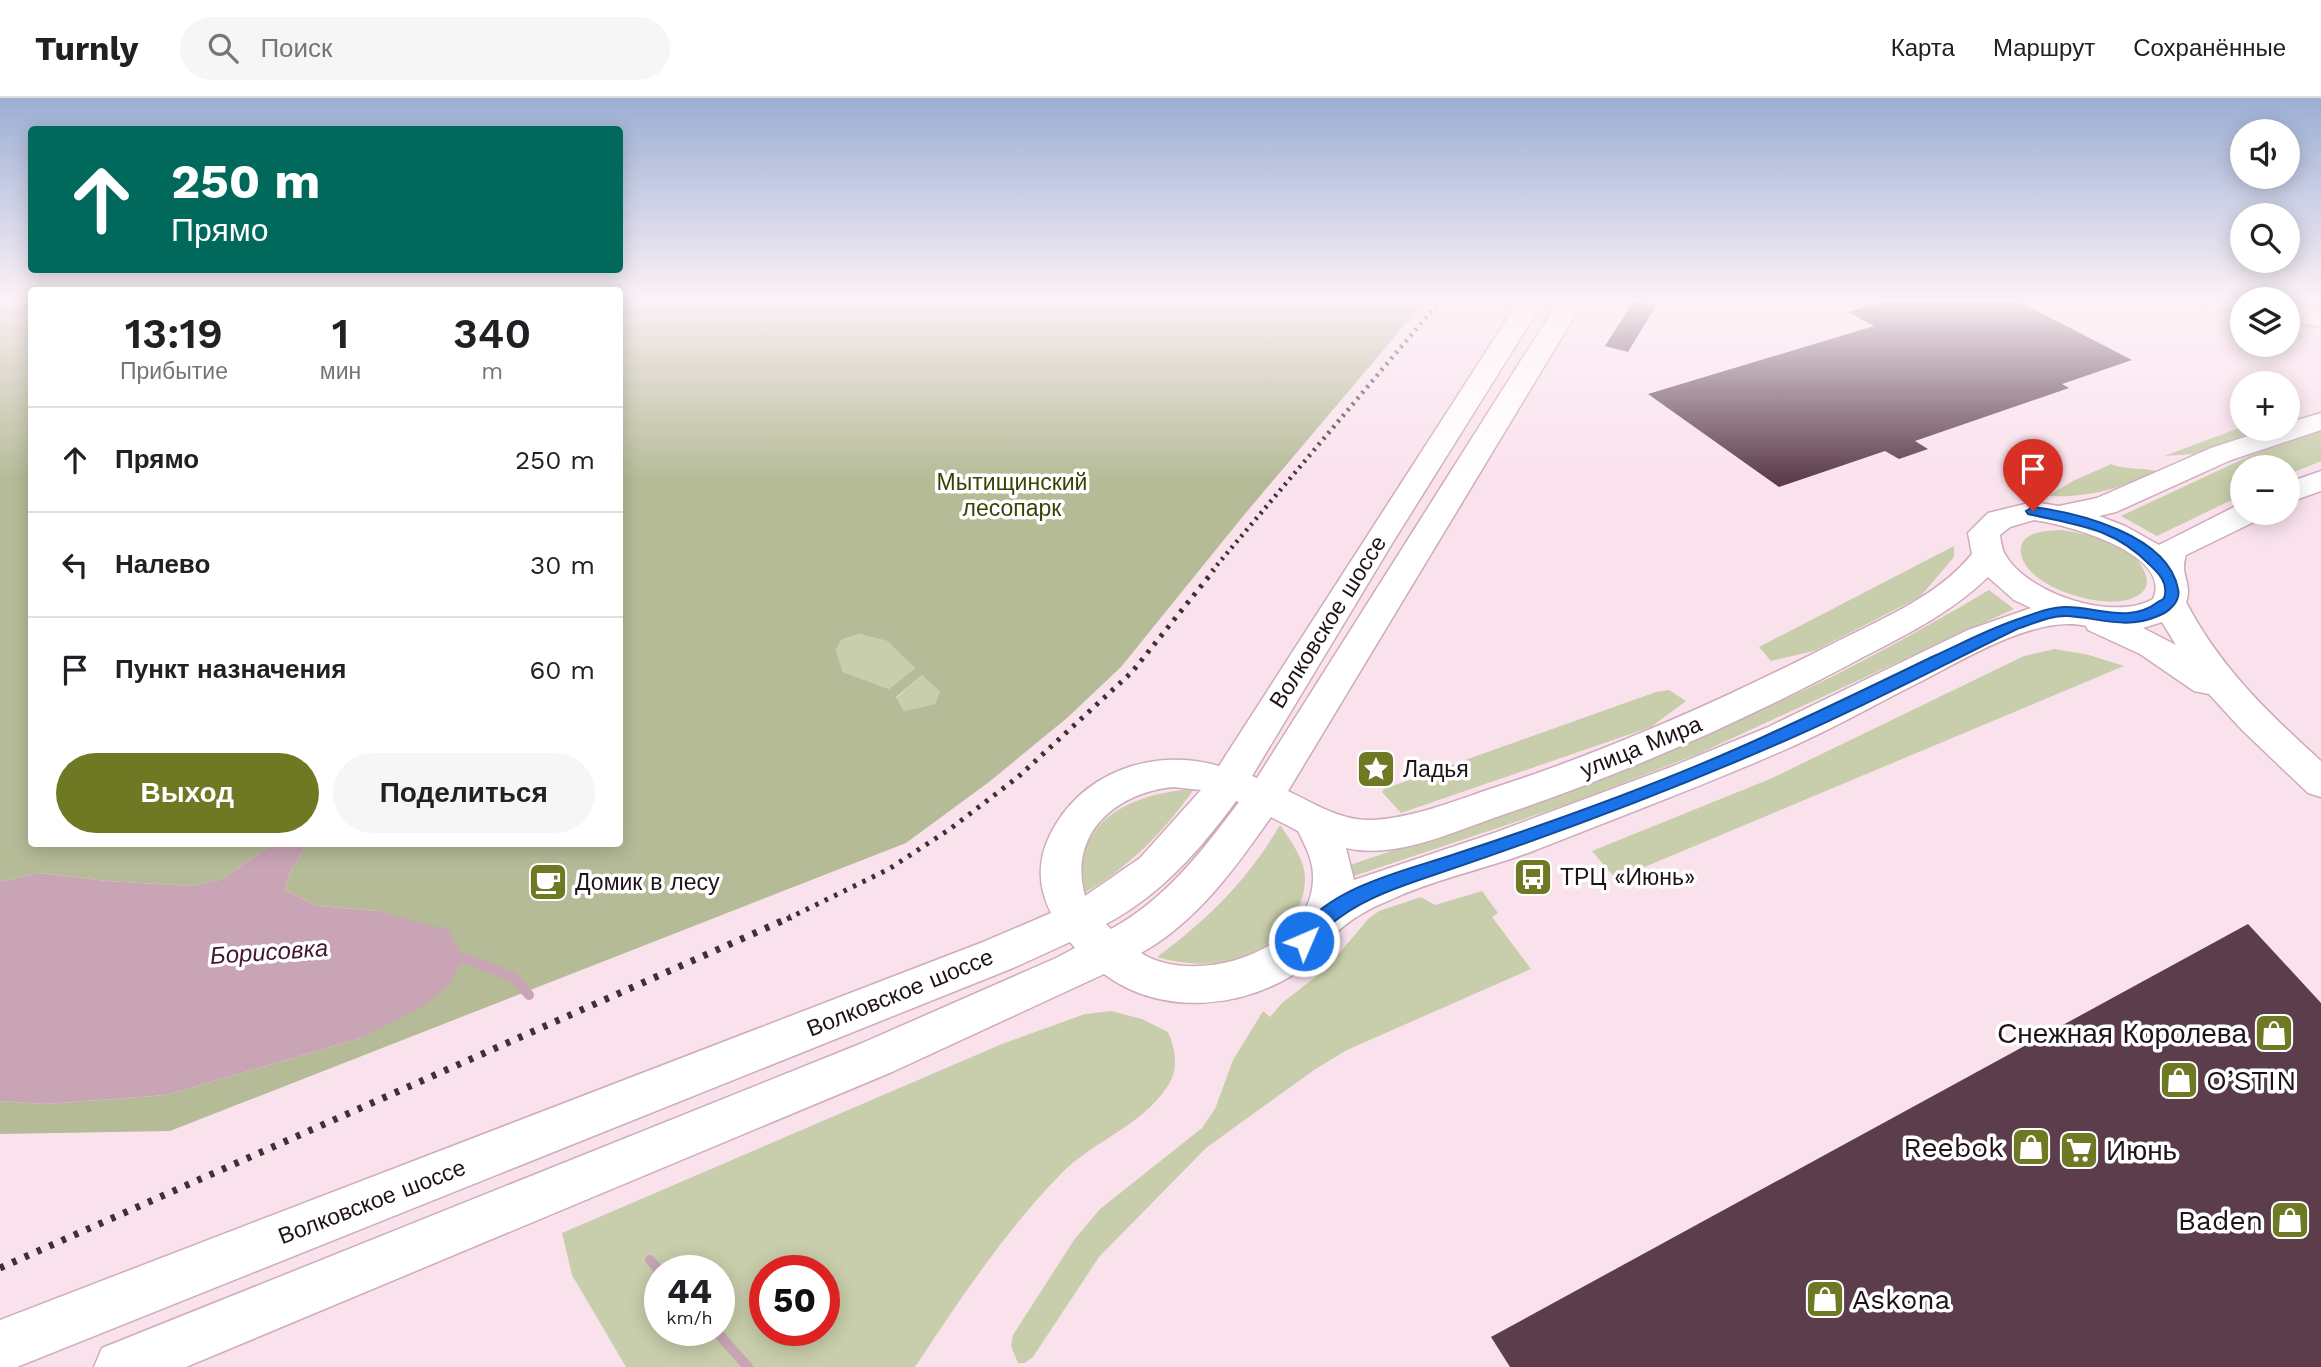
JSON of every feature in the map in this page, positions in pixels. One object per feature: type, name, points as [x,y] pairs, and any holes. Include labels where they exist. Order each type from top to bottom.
[{"type":"main road","name":"Волковское шоссе","points":[[0,1347],[964,968],[1092,936],[1137,935],[1187,894],[1215,864],[1246,790],[1391,520],[1493,361]]},
{"type":"main road","name":"Волковское шоссе","points":[[1246,790],[1532,361]]},
{"type":"main road","points":[[2059,514],[2105,506],[2221,454],[2321,421]]},
{"type":"main road","points":[[2300,489],[2321,480]]},
{"type":"main road","points":[[2231,699],[2196,653],[2167,585],[2141,547],[2115,533],[2059,514],[2033,511],[1999,520],[1984,533],[1987,555],[2018,586],[2152,646],[2231,699],[2321,783]]},
{"type":"main road","points":[[2167,585],[2172,550],[2230,521]]},
{"type":"main road","name":"улица Мира","points":[[1246,790],[1312,821],[1356,834],[1376,835],[1432,822],[1596,767],[1758,698],[1880,634],[1962,584],[1980,567],[1987,555]]},
{"type":"main road","name":"улица Мира","points":[[1092,936],[1125,966],[1162,983],[1212,984],[1250,976],[1267,969],[1295,948],[1342,905],[1377,887],[1508,844],[1660,786],[1779,737],[1980,638],[2033,618],[2078,614],[2132,618],[2154,612],[2167,585]]},
{"type":"main road","points":[[1092,936],[1062,888],[1061,866],[1071,830],[1092,803],[1120,786],[1155,774],[1192,772],[1246,790]]},
{"type":"main road","points":[[1312,821],[1332,867],[1334,886],[1321,922]]},
{"type":"main road","name":"Волковское шоссе","points":[[121,1367],[876,1058],[1058,977],[1092,936]]},
{"type":"green space","points":[[0,361],[28,361],[28,847],[269,847],[223,879],[192,886],[108,881],[39,873],[0,882]]},
{"type":"green space","name":"Мытищинский лесопарк","points":[[623,361],[1374,361],[1244,515],[1121,667],[1067,718],[989,782],[906,843],[170,1131],[0,1134],[0,1101],[46,1104],[166,1095],[361,1038],[379,911],[317,906],[285,890],[290,872],[305,847],[623,847]],"holes":[[[860,634],[887,641],[915,668],[889,689],[843,672],[836,650],[842,639]],[[922,675],[940,692],[935,704],[904,711],[896,697]]]},
{"type":"green space","points":[[2230,431],[2230,441],[2194,454],[2164,456]]},
{"type":"green space","points":[[2321,431],[2321,461],[2300,470],[2300,455],[2252,455],[2291,441],[2300,441],[2300,438]]},
{"type":"green space","points":[[2111,464],[2158,472],[2104,491],[2048,496],[2073,481]]},
{"type":"green space","points":[[2230,465],[2230,501],[2157,536],[2121,516]]},
{"type":"green space","points":[[2061,530],[2085,534],[2123,548],[2141,565],[2147,583],[2143,591],[2123,601],[2088,599],[2069,594],[2037,577],[2026,566],[2021,553],[2024,540],[2035,534]]},
{"type":"green space","points":[[1954,546],[1954,557],[1920,597],[1814,651],[1771,661],[1759,647]]},
{"type":"green space","points":[[1989,590],[2014,609],[1698,754],[1566,805],[1351,877],[1350,865],[1595,778],[1771,706],[1866,659]]},
{"type":"green space","points":[[861,634],[887,641],[915,668],[889,689],[843,672],[836,650],[842,639]]},
{"type":"green space","points":[[2055,649],[2089,655],[2124,666],[1616,879],[1592,851],[1770,779],[2024,656]]},
{"type":"green space","points":[[922,675],[940,692],[936,704],[904,711],[896,698]]},
{"type":"green space","points":[[1669,690],[1686,701],[1651,727],[1401,813],[1382,792],[1384,789],[1656,692]]},
{"type":"green space","points":[[1194,789],[1144,848],[1100,884],[1083,894],[1081,869],[1086,847],[1096,830],[1110,816],[1148,797]]},
{"type":"green space","points":[[1280,825],[1300,857],[1305,878],[1298,908],[1276,937],[1262,948],[1229,961],[1193,964],[1157,957],[1210,913],[1240,882]]},
{"type":"green space","points":[[1482,891],[1498,913],[1492,917],[1531,969],[1347,1050],[1314,1070],[1206,1148],[1099,1257],[1033,1357],[1025,1363],[1018,1363],[1011,1346],[1013,1335],[1074,1240],[1100,1209],[1202,1128],[1215,1109],[1233,1060],[1263,1011],[1270,1017],[1282,1003],[1327,968],[1368,919],[1379,911],[1421,897],[1435,905]]},
{"type":"green space","points":[[1111,1011],[1142,1019],[1168,1032],[1173,1046],[1175,1067],[1167,1087],[1144,1113],[1073,1163],[1020,1219],[915,1367],[626,1367],[572,1275],[562,1233],[1002,1044],[1085,1014]]},
{"type":"water","points":[[269,847],[305,847],[290,872],[285,890],[317,906],[379,911],[448,930],[464,958],[450,983],[424,1006],[361,1038],[166,1095],[46,1104],[0,1101],[0,882],[39,873],[108,881],[192,886],[223,879]]},
{"type":"building","points":[[1757,361],[2128,361],[2062,384],[2069,388],[1915,441],[1928,449],[1899,459],[1885,451],[1779,487],[1648,394]]},
{"type":"building","name":"Июнь","points":[[2248,924],[2321,1003],[2321,1367],[1510,1367],[1491,1337]]},
{"type":"waterway","name":"Борисовка","points":[[453,959],[464,958],[513,977],[529,995]]},
{"type":"waterway","name":"Борисовка","points":[[729,1346],[748,1367]]},
{"type":"railway","points":[[1212,571],[1389,361]]},
{"type":"railway","points":[[787,919],[889,869],[950,829],[1018,777],[1132,672],[1214,570]]},
{"type":"railway","points":[[0,1268],[791,917]]},
{"type":"place","name":"Ладья","points":[[1376,769]]},
{"type":"place","name":"ТРЦ «Июнь»","points":[[1533,877]]},
{"type":"place","name":"Домик в лесу","points":[[548,882]]},
{"type":"place","name":"Снежная Королева","points":[[2274,1033]]},
{"type":"place","name":"O’STIN","points":[[2179,1080]]},
{"type":"place","name":"Reebok","points":[[2031,1147]]},
{"type":"place","name":"Июнь","points":[[2079,1150]]},
{"type":"place","name":"Baden","points":[[2290,1220]]},
{"type":"place","name":"Askona","points":[[1825,1299]]},
{"type":"route","points":[[1304,941],[1321,922],[1342,905],[1377,887],[1508,844],[1684,777],[1779,737],[1980,638],[2046,614],[2069,612],[2086,617],[2132,618],[2163,608],[2169,601],[2172,595],[2169,576],[2141,547],[2082,520],[2033,511]]}]
